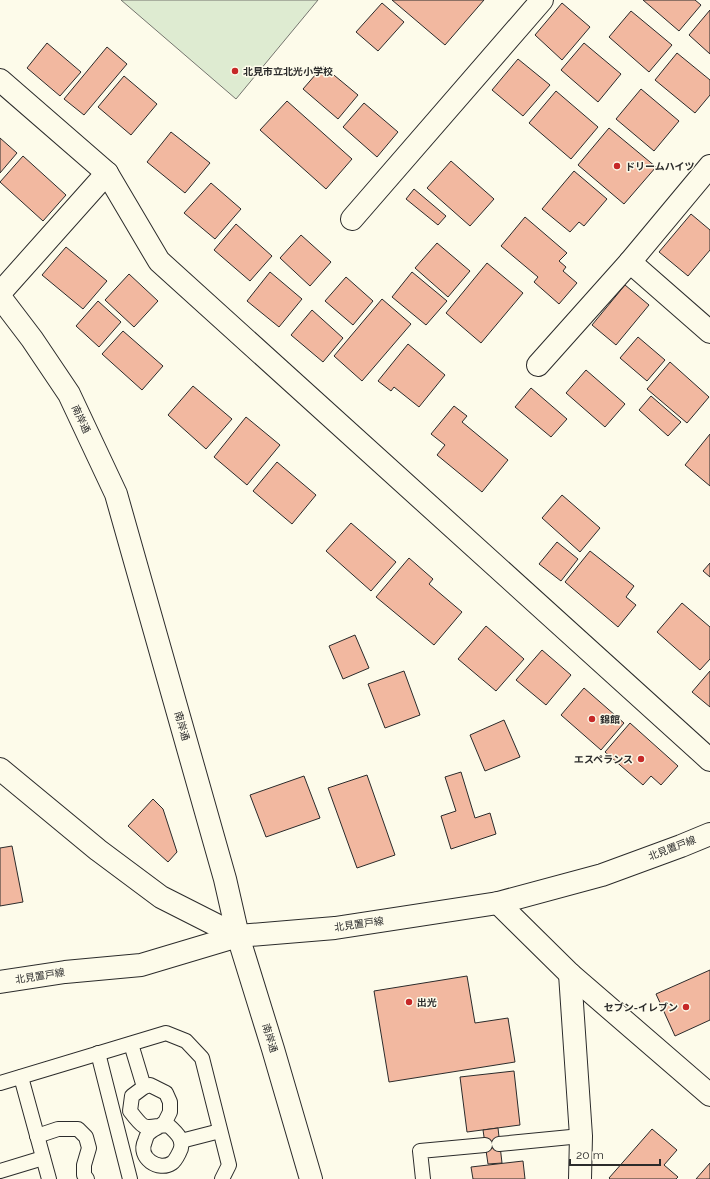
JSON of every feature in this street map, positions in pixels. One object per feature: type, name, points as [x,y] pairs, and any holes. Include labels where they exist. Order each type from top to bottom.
[{"type":"street","points":[[352,219],[542,0]]},
{"type":"street","points":[[0,80],[107,173],[159,261],[710,760]]},
{"type":"street","points":[[538,365],[630,262],[710,166]]},
{"type":"street","points":[[0,293],[107,173]]},
{"type":"street","points":[[630,262],[710,332]]},
{"type":"street","name":"南岸通","points":[[0,297],[32,339],[69,394],[116,494],[225,879],[238,936],[274,1049],[311,1179]]},
{"type":"street","points":[[0,769],[98,850],[161,897],[238,936]]},
{"type":"street","name":"北見置戸線","points":[[0,982],[65,972],[141,965],[238,936],[335,928],[498,903],[602,875],[710,834]]},
{"type":"street","points":[[498,903],[570,974],[710,1095]]},
{"type":"street","points":[[570,974],[581,1136],[580,1179]]},
{"type":"lane","points":[[0,1083],[166,1033],[186,1041],[202,1058],[229,1165],[222,1179]]},
{"type":"lane","points":[[131,1044],[144,1087]]},
{"type":"lane","points":[[98,1053],[130,1179]]},
{"type":"lane","points":[[21,1077],[49,1179]]},
{"type":"lane","points":[[160,1126],[148,1133],[143,1144],[143,1151],[146,1158],[152,1163],[167,1165],[173,1162],[182,1148],[181,1141],[177,1133],[168,1125],[160,1126],[146,1128],[141,1125],[130,1111],[132,1096],[144,1087],[150,1086],[166,1093],[170,1102],[170,1112],[165,1122],[160,1126]]},
{"type":"lane","points":[[37,1136],[58,1129],[78,1129],[86,1137],[89,1148],[84,1165],[84,1175],[87,1179]]},
{"type":"lane","points":[[181,1141],[220,1131]]},
{"type":"lane","points":[[423,1179],[420,1151],[581,1136]]},
{"type":"lane","points":[[0,1170],[43,1158]]},
{"type":"green space","points":[[121,0],[318,0],[236,99]]},
{"type":"building","points":[[392,0],[484,0],[445,45]]},
{"type":"building","points":[[643,0],[695,0],[701,5],[679,31]]},
{"type":"building","points":[[382,3],[404,22],[378,51],[356,32]]},
{"type":"building","points":[[562,3],[590,27],[562,60],[535,35]]},
{"type":"building","points":[[710,10],[710,54],[689,35]]},
{"type":"building","points":[[631,11],[672,45],[649,72],[609,37]]},
{"type":"building","points":[[47,43],[81,72],[60,96],[27,68]]},
{"type":"building","points":[[584,43],[621,74],[598,102],[561,70]]},
{"type":"building","points":[[107,47],[127,64],[84,115],[64,99]]},
{"type":"building","points":[[677,53],[710,80],[710,95],[695,113],[655,80]]},
{"type":"building","points":[[518,59],[550,85],[523,116],[492,90]]},
{"type":"building","points":[[323,66],[358,95],[338,119],[303,89]]},
{"type":"building","points":[[124,76],[157,104],[131,135],[98,107]]},
{"type":"building","points":[[641,89],[679,121],[654,151],[616,119]]},
{"type":"building","points":[[556,91],[598,127],[571,159],[529,123]]},
{"type":"building","points":[[287,101],[352,159],[326,189],[260,130]]},
{"type":"building","points":[[364,103],[398,132],[377,157],[343,127]]},
{"type":"building","name":"ドリームハイツ","points":[[609,128],[656,167],[624,204],[578,165]]},
{"type":"building","points":[[171,132],[210,163],[185,193],[147,162]]},
{"type":"building","points":[[0,138],[17,153],[0,173]]},
{"type":"building","points":[[23,156],[66,195],[43,221],[0,182]]},
{"type":"building","points":[[451,161],[494,199],[470,226],[427,188]]},
{"type":"building","points":[[574,171],[607,199],[584,226],[579,222],[570,232],[542,209]]},
{"type":"building","points":[[211,183],[241,209],[215,239],[184,213]]},
{"type":"building","points":[[414,189],[446,216],[438,225],[406,199]]},
{"type":"building","points":[[691,214],[710,230],[710,250],[688,276],[659,252]]},
{"type":"building","points":[[525,217],[567,253],[559,261],[566,267],[563,271],[577,283],[559,304],[534,282],[538,277],[501,246]]},
{"type":"building","points":[[236,224],[272,256],[250,281],[214,250]]},
{"type":"building","points":[[301,235],[331,262],[310,286],[280,258]]},
{"type":"building","points":[[437,243],[470,271],[448,297],[415,268]]},
{"type":"building","points":[[66,247],[107,281],[83,309],[42,275]]},
{"type":"building","points":[[487,263],[523,293],[481,343],[446,313]]},
{"type":"building","points":[[270,272],[302,299],[279,327],[247,301]]},
{"type":"building","points":[[412,272],[447,301],[426,325],[392,297]]},
{"type":"building","points":[[129,274],[158,301],[134,327],[105,300]]},
{"type":"building","points":[[346,277],[373,301],[353,325],[325,301]]},
{"type":"building","points":[[625,285],[649,305],[616,345],[592,325]]},
{"type":"building","points":[[382,299],[411,324],[362,381],[334,356]]},
{"type":"building","points":[[98,301],[121,322],[99,347],[76,326]]},
{"type":"building","points":[[312,310],[343,338],[323,362],[291,335]]},
{"type":"building","points":[[123,331],[163,366],[142,390],[102,354]]},
{"type":"building","points":[[638,337],[665,360],[647,381],[620,358]]},
{"type":"building","points":[[408,344],[445,375],[419,407],[394,387],[391,391],[378,381]]},
{"type":"building","points":[[670,362],[709,397],[687,423],[647,389]]},
{"type":"building","points":[[586,370],[625,404],[605,427],[566,393]]},
{"type":"building","points":[[193,386],[232,419],[206,449],[168,415]]},
{"type":"building","points":[[531,388],[567,419],[551,437],[515,407]]},
{"type":"building","points":[[651,396],[681,422],[668,436],[639,410]]},
{"type":"building","points":[[454,406],[467,416],[462,422],[508,460],[482,492],[437,455],[445,445],[431,434]]},
{"type":"building","points":[[246,417],[280,445],[247,485],[214,457]]},
{"type":"building","points":[[710,434],[710,486],[685,465]]},
{"type":"building","points":[[277,462],[316,495],[292,524],[253,491]]},
{"type":"building","points":[[562,495],[600,528],[580,552],[542,518]]},
{"type":"building","points":[[351,523],[396,562],[371,591],[326,551]]},
{"type":"building","points":[[557,542],[578,559],[561,581],[539,564]]},
{"type":"building","points":[[590,551],[634,586],[626,597],[636,605],[618,627],[565,582]]},
{"type":"building","points":[[409,558],[433,579],[429,584],[462,612],[434,645],[376,597]]},
{"type":"building","points":[[710,563],[710,577],[703,571]]},
{"type":"building","points":[[682,603],[710,627],[710,659],[700,670],[657,632]]},
{"type":"building","points":[[486,626],[524,659],[496,691],[458,659]]},
{"type":"building","points":[[355,635],[369,668],[343,679],[329,646]]},
{"type":"building","points":[[542,650],[571,675],[546,705],[516,680]]},
{"type":"building","points":[[404,671],[420,715],[385,728],[368,684]]},
{"type":"building","points":[[710,671],[710,707],[692,692]]},
{"type":"building","name":"錦館","points":[[584,688],[624,723],[601,750],[561,715]]},
{"type":"building","points":[[504,720],[520,757],[485,771],[470,735]]},
{"type":"building","name":"エスペランス","points":[[630,723],[678,766],[661,785],[651,776],[643,785],[605,752]]},
{"type":"building","points":[[461,772],[475,818],[490,813],[496,834],[451,849],[441,816],[456,811],[445,777]]},
{"type":"building","points":[[367,775],[395,855],[357,868],[328,788]]},
{"type":"building","points":[[304,776],[320,818],[266,837],[250,795]]},
{"type":"building","points":[[153,799],[163,809],[177,852],[168,862],[128,826]]},
{"type":"building","points":[[12,846],[23,902],[0,906],[0,848]]},
{"type":"building","name":"セブン-イレブン","points":[[710,970],[710,1020],[675,1036],[656,994]]},
{"type":"building","points":[[467,976],[475,1023],[508,1018],[515,1062],[389,1082],[374,991]]},
{"type":"building","points":[[514,1071],[520,1125],[467,1132],[460,1077]]},
{"type":"building","points":[[498,1128],[502,1163],[488,1164],[483,1130]]},
{"type":"building","points":[[652,1129],[677,1150],[664,1165],[678,1177],[676,1179],[610,1179],[609,1178]]},
{"type":"building","points":[[523,1161],[525,1179],[473,1179],[471,1167]]},
{"type":"building","points":[[710,1163],[710,1179],[696,1179]]},
{"type":"place","name":"北見市立北光小学校","points":[[235,71]]},
{"type":"place","name":"ドリームハイツ","points":[[617,166]]},
{"type":"place","name":"錦館","points":[[592,719]]},
{"type":"place","name":"エスペランス","points":[[641,759]]},
{"type":"place","name":"出光","points":[[409,1002]]},
{"type":"place","name":"セブン-イレブン","points":[[686,1007]]}]
